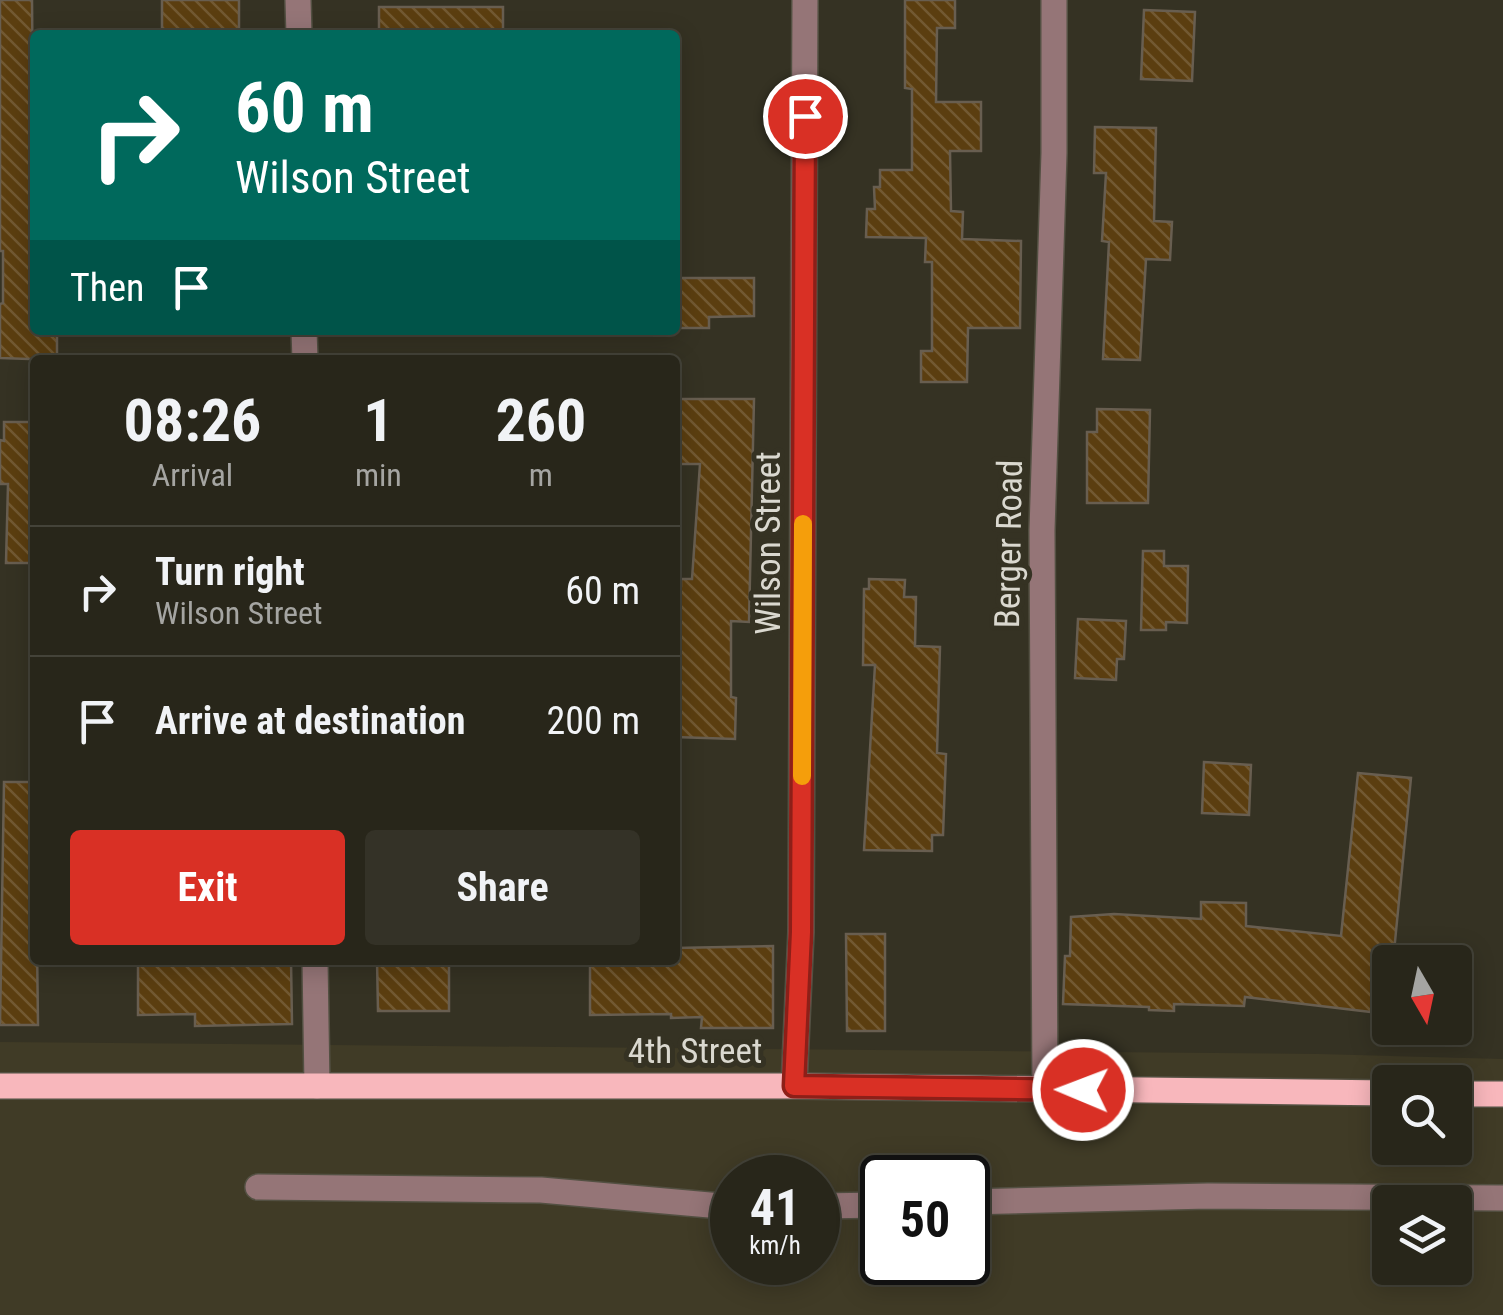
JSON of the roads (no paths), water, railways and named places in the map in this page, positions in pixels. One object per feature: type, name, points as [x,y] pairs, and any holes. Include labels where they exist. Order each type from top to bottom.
[{"type":"main road","name":"4th Street","points":[[0,1086],[794,1086],[1372,1093]]},
{"type":"main road","points":[[1472,1094],[1503,1094]]},
{"type":"street","points":[[298,0],[299,30]]},
{"type":"street","name":"Wilson Street","points":[[794,1086],[801,932],[805,0]]},
{"type":"street","name":"Berger Road","points":[[1045,1090],[1042,530],[1054,152],[1054,0]]},
{"type":"street","points":[[315,965],[317,1086]]},
{"type":"street","points":[[258,1186],[541,1190],[710,1205]]},
{"type":"street","points":[[990,1201],[1208,1196],[1503,1198]]}]
